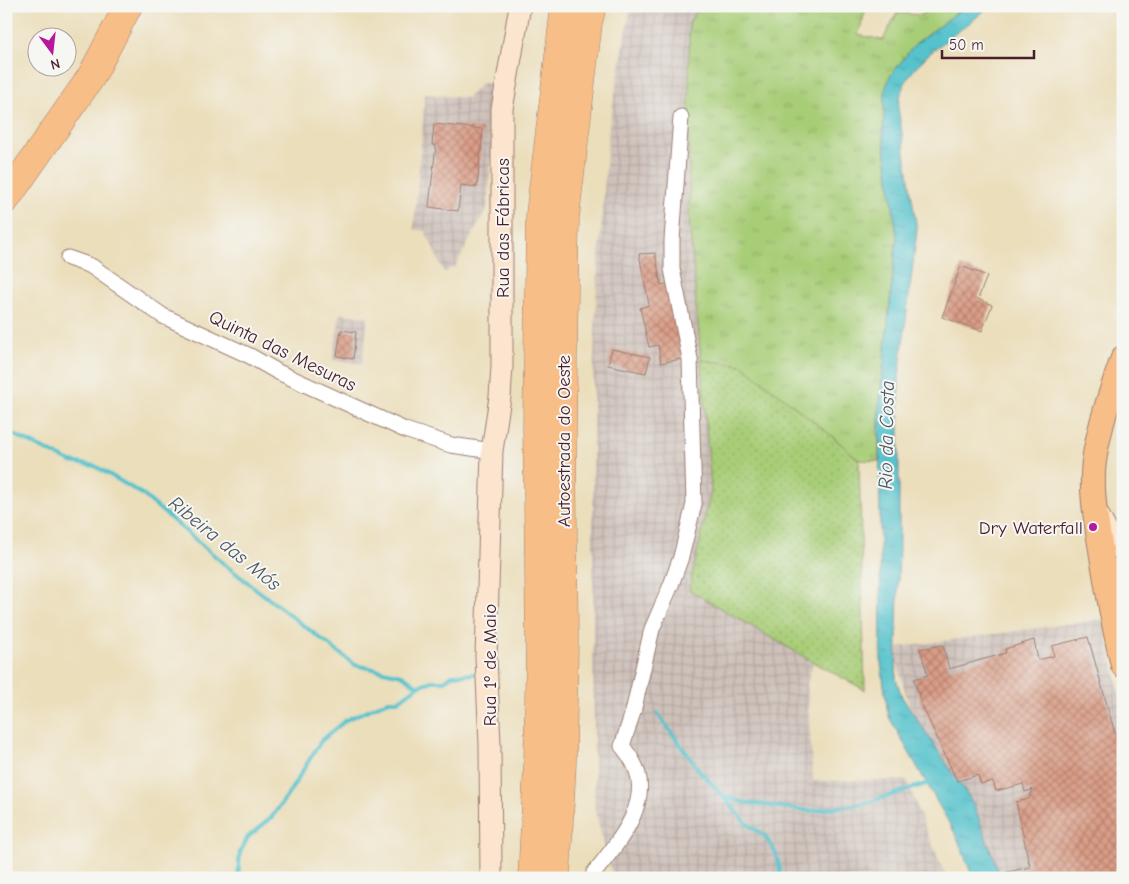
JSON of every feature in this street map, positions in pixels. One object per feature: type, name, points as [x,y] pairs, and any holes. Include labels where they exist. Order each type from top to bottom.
[{"type":"highway","points":[[6,166],[61,88],[109,6]]},
{"type":"highway","points":[[6,198],[91,77],[128,6]]},
{"type":"highway","name":"Autoestrada do Oeste","points":[[532,878],[538,765],[540,640],[537,426],[540,214],[566,6]]},
{"type":"highway","name":"Autoestrada do Oeste","points":[[556,878],[562,763],[564,640],[562,431],[565,217],[588,22],[592,6]]},
{"type":"main road","points":[[1123,358],[1097,444],[1093,484],[1094,504],[1117,583],[1123,665]]},
{"type":"street","name":"Rua das Fábricas","points":[[492,451],[499,407],[502,366],[502,109],[520,6]]},
{"type":"street","points":[[593,878],[594,873],[618,842],[631,821],[638,803],[639,783],[634,763],[622,746],[633,712],[652,629],[681,557],[694,504],[690,359],[672,269],[672,240],[681,117]]},
{"type":"street","name":"Quinta das Mesuras","points":[[68,258],[91,266],[163,316],[354,407],[405,430],[442,442],[492,451]]},
{"type":"street","name":"Rua 1º de Maio","points":[[491,878],[490,744],[486,657],[492,451]]},
{"type":"street","points":[[1094,504],[1112,541],[1123,550]]},
{"type":"shaded area","points":[[631,6],[700,6],[689,23],[689,218],[711,490],[689,590],[813,662],[807,685],[813,781],[907,780],[947,878],[613,878],[595,810],[593,382],[597,284],[609,126]]},
{"type":"shaded area","points":[[482,83],[496,83],[496,95],[489,99],[488,120],[494,125],[487,208],[455,267],[444,272],[425,231],[414,229],[425,94],[467,98]]},
{"type":"shaded area","points":[[340,314],[368,317],[362,364],[333,360]]},
{"type":"shaded area","points":[[1103,619],[1123,709],[1123,878],[994,878],[918,737],[893,648]]},
{"type":"green space","points":[[700,6],[867,6],[858,35],[883,40],[897,13],[922,15],[932,6],[966,6],[915,44],[883,133],[897,236],[879,406],[879,461],[859,460],[742,365],[701,360],[689,218],[689,23]]},
{"type":"green space","points":[[701,360],[742,365],[859,460],[865,690],[689,590],[711,490]]},
{"type":"water","name":"Rio da Costa","points":[[966,6],[989,6],[920,63],[909,76],[902,91],[898,108],[917,230],[899,376],[899,545],[896,679],[902,697],[973,803],[1001,878],[973,878],[957,837],[889,717],[881,663],[879,406],[897,236],[883,133],[885,90],[890,76],[915,44]]},
{"type":"building","points":[[434,124],[483,129],[477,187],[461,185],[458,211],[429,207],[436,145],[432,145]]},
{"type":"building","points":[[655,253],[661,285],[670,283],[686,358],[661,363],[658,345],[649,347],[640,308],[649,305],[639,254]]},
{"type":"building","points":[[961,266],[987,276],[978,299],[992,305],[982,331],[942,317]]},
{"type":"building","points":[[341,330],[356,332],[353,359],[337,356]]},
{"type":"building","points":[[612,349],[650,357],[646,373],[608,365]]},
{"type":"building","points":[[1088,637],[1123,762],[1123,878],[1006,878],[1003,873],[1030,867],[1016,802],[1029,799],[1033,789],[1025,792],[1023,784],[996,791],[993,781],[981,784],[978,775],[957,781],[921,703],[914,679],[928,675],[920,649],[943,645],[949,669],[1006,653],[1005,649],[1034,640],[1038,660],[1054,656],[1052,646]]},
{"type":"waterway","name":"Ribeira das Mós","points":[[6,431],[71,462],[95,466],[142,494],[229,568],[355,665],[402,675],[418,686]]},
{"type":"waterway","points":[[238,878],[240,852],[248,837],[271,818],[321,741],[346,720],[388,701],[398,701],[418,686],[432,681],[445,681],[452,675],[476,674]]},
{"type":"waterway","points":[[657,713],[699,770],[723,796],[742,802],[811,811],[866,803],[932,782]]},
{"type":"waterway","points":[[724,797],[746,823],[765,836],[776,854],[780,870],[779,878]]},
{"type":"place","name":"Dry Waterfall","points":[[1093,527]]}]
